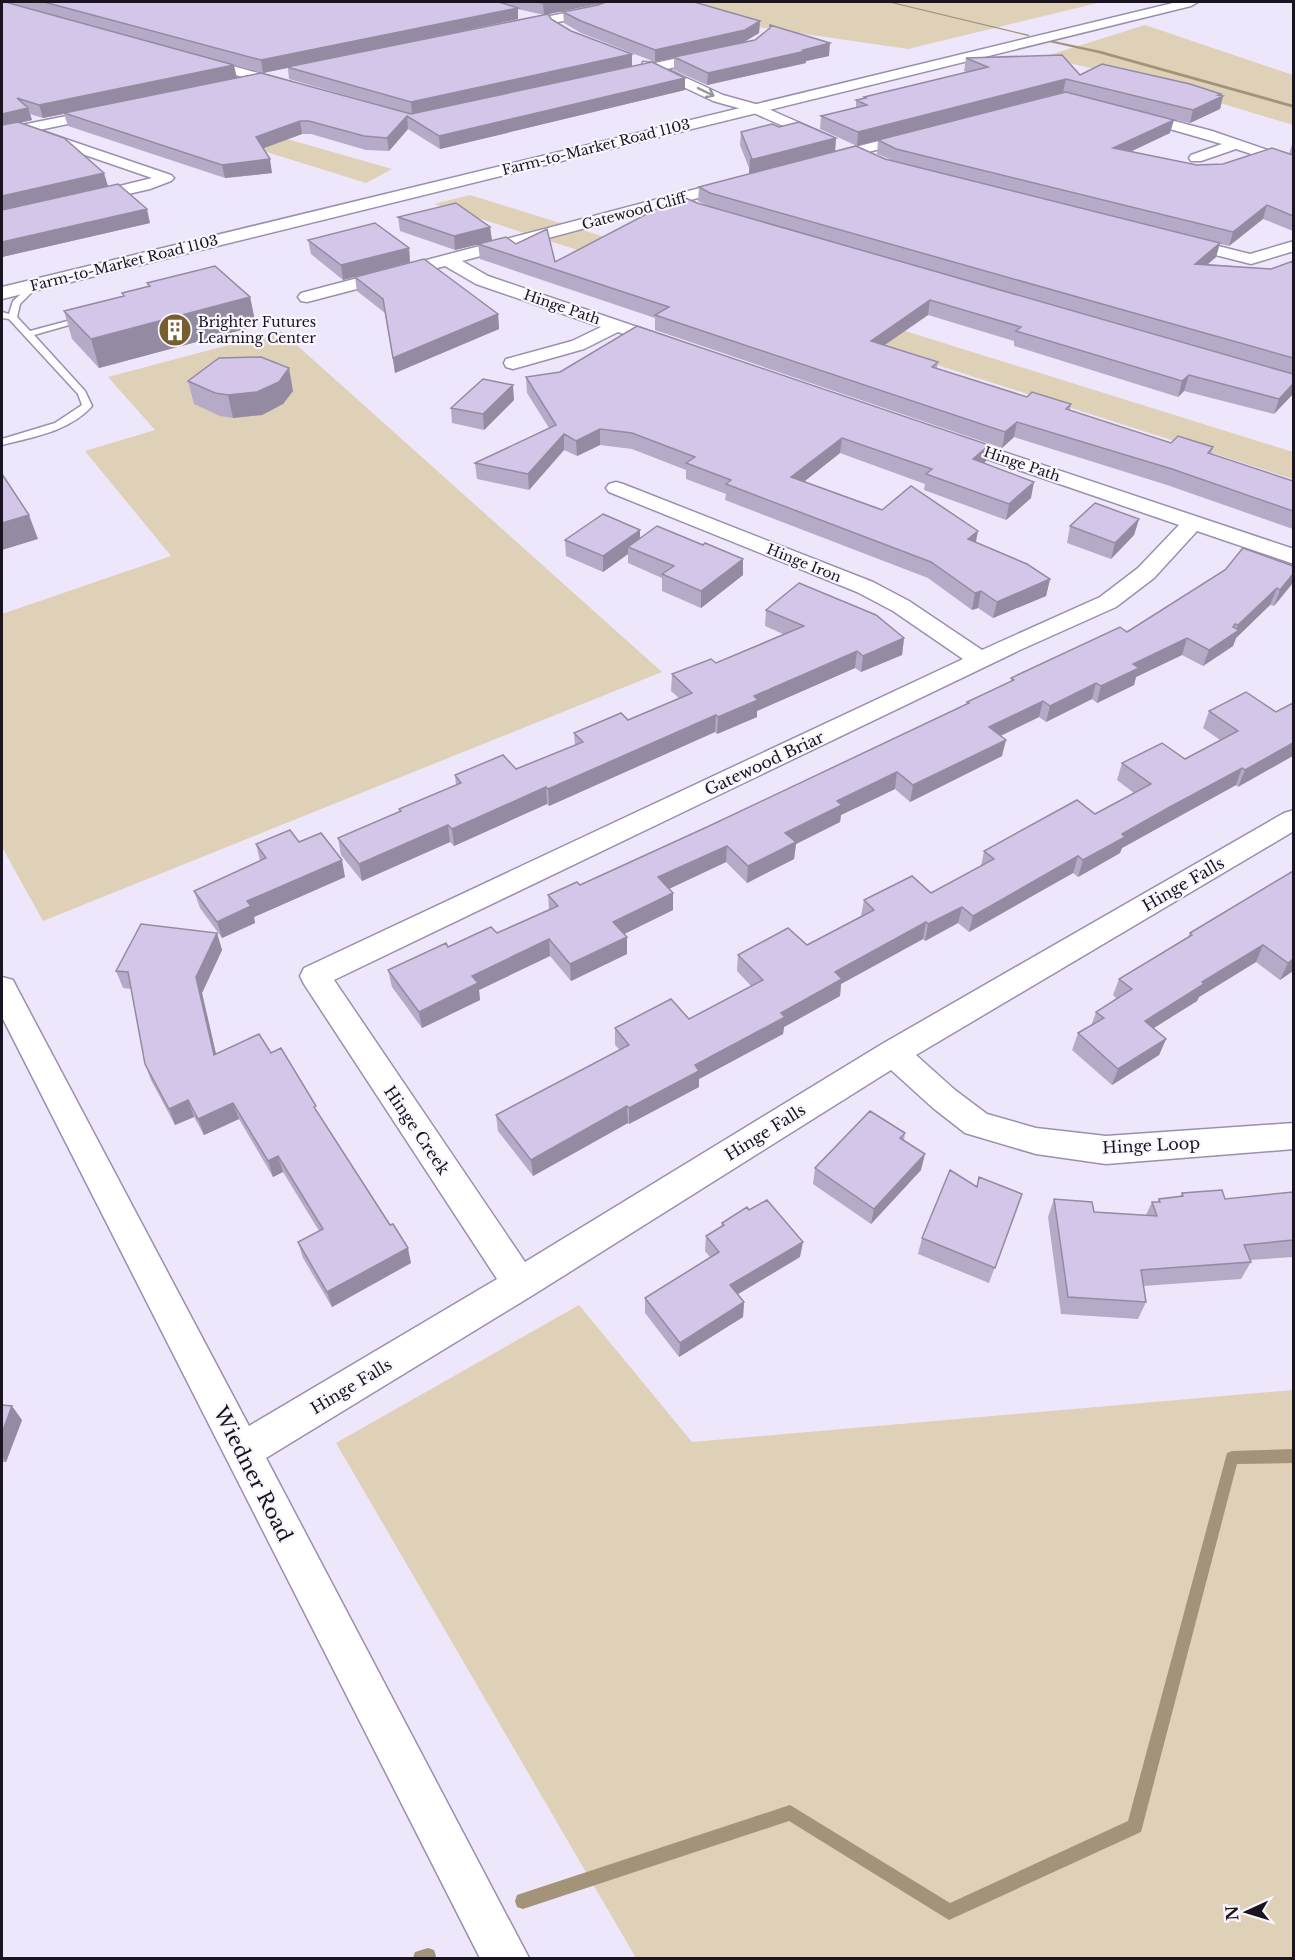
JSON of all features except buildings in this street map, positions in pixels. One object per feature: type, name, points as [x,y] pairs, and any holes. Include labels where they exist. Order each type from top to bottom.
[{"type":"main road","name":"Farm-to-Market Road 1103","points":[[2,293],[1191,2]]},
{"type":"street","points":[[497,30],[597,10],[616,2]]},
{"type":"street","points":[[515,12],[566,30]]},
{"type":"street","points":[[608,78],[728,52]]},
{"type":"street","points":[[650,53],[696,70]]},
{"type":"street","points":[[186,57],[298,89]]},
{"type":"street","points":[[632,59],[718,98],[754,108],[880,163]]},
{"type":"street","points":[[232,87],[296,72]]},
{"type":"street","points":[[733,88],[743,93],[754,108]]},
{"type":"street","points":[[2,133],[122,109]]},
{"type":"street","points":[[1119,111],[1207,134],[1293,165]]},
{"type":"street","points":[[2,122],[166,178],[145,186],[68,203]]},
{"type":"street","points":[[809,164],[931,132]]},
{"type":"street","points":[[1196,158],[1236,144]]},
{"type":"street","name":"Gatewood Cliff","points":[[307,297],[754,179]]},
{"type":"street","points":[[677,200],[703,212]]},
{"type":"street","points":[[1161,237],[1251,259],[1293,246]]},
{"type":"street","name":"Hinge Path","points":[[448,260],[482,280],[685,349]]},
{"type":"street","points":[[513,363],[578,345],[617,326]]},
{"type":"street","name":"Hinge Path","points":[[933,434],[1293,557]]},
{"type":"street","name":"Hinge Iron","points":[[616,488],[865,587],[901,606],[980,660]]},
{"type":"street","name":"Gatewood Briar","points":[[315,976],[980,660],[1108,602],[1146,573],[1193,523]]},
{"type":"street","name":"Hinge Falls","points":[[242,1452],[520,1284],[893,1053],[1293,819]]},
{"type":"street","name":"Hinge Creek","points":[[315,976],[520,1284]]},
{"type":"street","name":"Wiedner Road","points":[[2,988],[505,1959]]},
{"type":"street","name":"Hinge Loop","points":[[893,1053],[944,1099],[977,1124],[1036,1141],[1106,1149],[1293,1136]]},
{"type":"lane","points":[[12,318],[16,303],[36,284]]},
{"type":"lane","points":[[2,315],[12,318],[28,334],[82,393],[87,406],[78,415],[60,426],[2,441]]},
{"type":"lane","points":[[28,334],[100,316]]},
{"type":"shaded area","points":[[657,2],[1102,2],[908,49],[729,23]]},
{"type":"shaded area","points":[[1145,25],[1293,75],[1293,125],[1151,82],[1043,57]]},
{"type":"shaded area","points":[[2,53],[168,105],[392,169],[366,183],[2,69]]},
{"type":"shaded area","points":[[470,195],[1293,452],[1293,479],[434,204]]},
{"type":"shaded area","points":[[281,331],[662,672],[43,921],[2,847],[2,614],[171,556],[85,451],[155,430],[108,377]]},
{"type":"shaded area","points":[[579,1305],[692,1442],[1293,1390],[1293,1958],[636,1958],[336,1443]]},
{"type":"waterway","points":[[889,2],[1028,35]]},
{"type":"waterway","points":[[1051,41],[1099,52],[1294,107]]},
{"type":"waterway","points":[[523,1901],[790,1813],[949,1912],[1135,1826],[1232,1458],[1294,1456]]},
{"type":"waterway","points":[[421,1958],[428,1956]]},
{"type":"place","name":"Brighter Futures Learning Center","points":[[175,330]]}]
